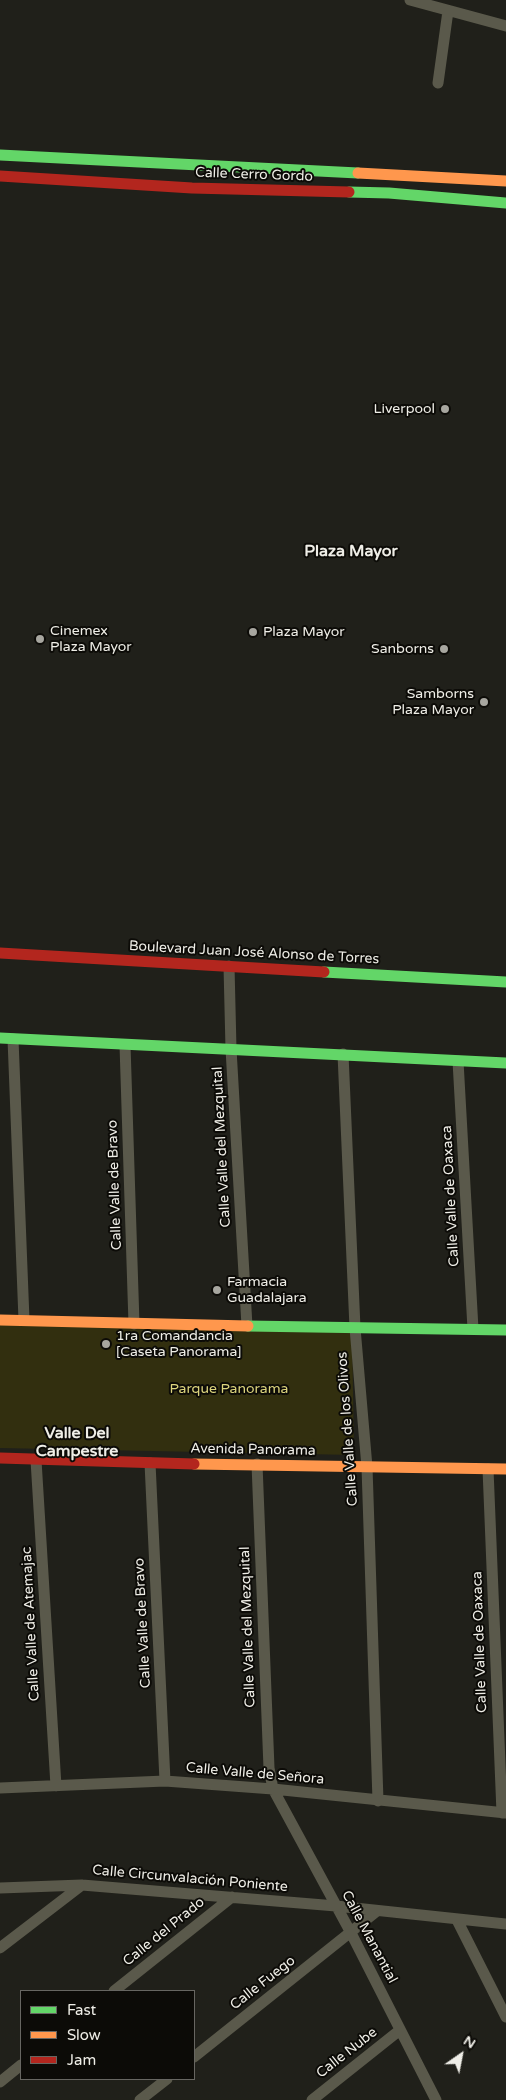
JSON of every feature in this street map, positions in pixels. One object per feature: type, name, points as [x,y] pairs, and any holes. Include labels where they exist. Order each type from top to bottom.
[{"type":"main road","name":"Calle Cerro Gordo","points":[[0,154],[506,181]]},
{"type":"main road","name":"Calle Cerro Gordo","points":[[0,176],[192,188],[389,193],[506,203]]},
{"type":"main road","name":"Boulevard Juan José Alonso de Torres","points":[[0,953],[506,982]]},
{"type":"main road","points":[[0,1038],[506,1063]]},
{"type":"main road","points":[[0,1320],[506,1330]]},
{"type":"main road","name":"Avenida Panorama","points":[[0,1458],[506,1470]]},
{"type":"street","points":[[410,0],[506,26]]},
{"type":"street","points":[[438,83],[448,11]]},
{"type":"street","name":"Calle Valle del Mezquital","points":[[229,966],[231,1049],[247,1326]]},
{"type":"street","points":[[13,1039],[24,1320]]},
{"type":"street","name":"Calle Valle de Bravo","points":[[125,1045],[134,1324]]},
{"type":"street","name":"Calle Valle de los Olivos","points":[[342,1054],[355,1328],[367,1468],[378,1801]]},
{"type":"street","name":"Calle Valle de Oaxaca","points":[[458,1061],[473,1329]]},
{"type":"street","name":"Calle Valle de Atemajac","points":[[36,1460],[56,1786]]},
{"type":"street","name":"Calle Valle de Bravo","points":[[150,1463],[165,1781]]},
{"type":"street","name":"Calle Valle del Mezquital","points":[[257,1464],[268,1762],[272,1789]]},
{"type":"street","name":"Calle Valle de Oaxaca","points":[[488,1469],[504,1813]]},
{"type":"street","name":"Calle Valle de Señora","points":[[0,1788],[165,1781],[272,1789],[504,1813]]},
{"type":"street","name":"Calle Manantial","points":[[272,1789],[351,1933],[436,2100]]},
{"type":"street","points":[[0,1948],[82,1885]]},
{"type":"street","name":"Calle Circunvalación Poniente","points":[[0,1888],[82,1885],[336,1906],[506,1924]]},
{"type":"street","name":"Calle del Prado","points":[[115,1990],[232,1897]]},
{"type":"street","points":[[351,1933],[377,1910]]},
{"type":"street","points":[[457,1920],[502,1999],[506,2017]]},
{"type":"street","name":"Calle Fuego","points":[[195,2056],[351,1933]]},
{"type":"street","name":"Calle Nube","points":[[312,2100],[400,2030]]},
{"type":"street","points":[[0,2082],[20,2066]]},
{"type":"street","points":[[140,2100],[166,2080]]},
{"type":"green space","name":"Parque Panorama","points":[[0,1322],[352,1331],[354,1455],[0,1448]]},
{"type":"traffic: fast","points":[[0,155],[358,173]]},
{"type":"traffic: fast","points":[[349,192],[389,193],[506,203]]},
{"type":"traffic: fast","points":[[324,972],[506,982]]},
{"type":"traffic: fast","points":[[0,1038],[506,1063]]},
{"type":"traffic: fast","points":[[248,1326],[506,1330]]},
{"type":"traffic: slow","points":[[358,173],[506,181]]},
{"type":"traffic: slow","points":[[0,1320],[248,1326]]},
{"type":"traffic: slow","points":[[194,1464],[506,1469]]},
{"type":"traffic: jam","points":[[0,176],[192,188],[349,192]]},
{"type":"traffic: jam","points":[[0,953],[324,972]]},
{"type":"traffic: jam","points":[[0,1458],[194,1464]]},
{"type":"place","name":"Liverpool","points":[[445,409]]},
{"type":"place","name":"Plaza Mayor","points":[[253,632]]},
{"type":"place","name":"Cinemex Plaza Mayor","points":[[40,639]]},
{"type":"place","name":"Sanborns","points":[[444,649]]},
{"type":"place","name":"Samborns Plaza Mayor","points":[[484,702]]},
{"type":"place","name":"Farmacia Guadalajara","points":[[217,1290]]},
{"type":"place","name":"1ra Comandancia [Caseta Panorama]","points":[[106,1344]]},
{"type":"district","name":"Plaza Mayor","points":[[351,552]]},
{"type":"district","name":"Valle Del Campestre","points":[[77,1443]]}]
